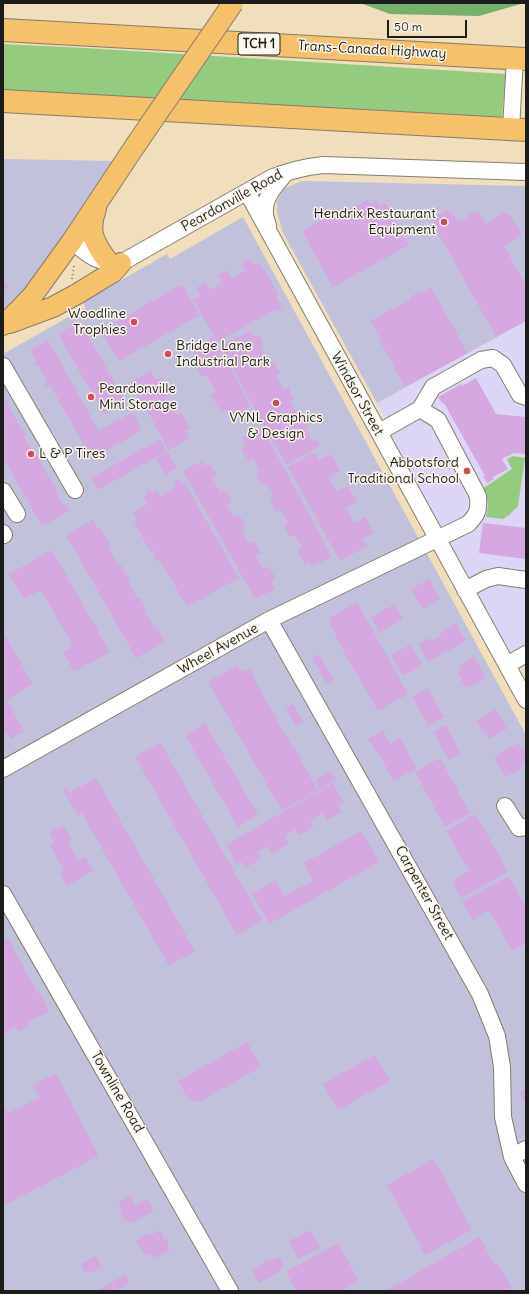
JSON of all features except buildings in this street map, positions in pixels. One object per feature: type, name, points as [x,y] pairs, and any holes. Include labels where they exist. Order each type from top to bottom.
[{"type":"highway","name":"Trans-Canada Highway","points":[[3,30],[520,59]]},
{"type":"highway","points":[[3,101],[519,129]]},
{"type":"main road","points":[[3,325],[33,295],[72,241],[233,3]]},
{"type":"main road","points":[[3,325],[59,304],[113,272],[115,263],[97,248],[91,228],[98,201]]},
{"type":"street","points":[[519,129],[520,59]]},
{"type":"street","name":"Peardonville Road","points":[[115,263],[287,171],[306,166],[323,164],[526,172]]},
{"type":"street","points":[[269,232],[264,210],[272,188],[287,171]]},
{"type":"street","name":"Windsor Street","points":[[247,192],[526,700]]},
{"type":"street","points":[[72,241],[97,260],[115,263]]},
{"type":"street","points":[[379,432],[420,409],[433,387],[481,360],[493,358],[503,365],[520,395],[526,397]]},
{"type":"street","points":[[3,366],[75,490]]},
{"type":"street","name":"Wheel Avenue","points":[[3,769],[269,620],[468,524],[476,516],[479,506],[478,496],[438,420],[420,409]]},
{"type":"street","points":[[3,491],[17,514]]},
{"type":"street","points":[[466,590],[486,579],[498,576],[526,580]]},
{"type":"street","name":"Carpenter Street","points":[[269,620],[480,994],[497,1036],[502,1067],[503,1117],[512,1157],[526,1184]]},
{"type":"street","points":[[507,665],[526,654]]},
{"type":"street","points":[[505,806],[518,828],[526,827]]},
{"type":"street","name":"Townline Road","points":[[3,894],[230,1291]]},
{"type":"street","points":[[512,1157],[526,1149]]},
{"type":"shaded area","points":[[3,159],[114,161],[27,289],[3,311]]},
{"type":"shaded area","points":[[301,181],[526,186],[526,321],[377,403],[283,233],[277,212],[277,201],[284,189]]},
{"type":"shaded area","points":[[243,217],[526,735],[526,1291],[3,1291],[3,354],[86,307],[83,302],[167,254],[170,259]]},
{"type":"shaded area","name":"Abbotsford Traditional School","points":[[526,321],[526,666],[514,673],[440,538],[377,403]]},
{"type":"green space","points":[[360,3],[524,3],[479,16],[390,14]]},
{"type":"green space","points":[[3,44],[506,74],[502,117],[3,90]]},
{"type":"green space","points":[[513,456],[525,458],[518,506],[503,519],[486,517],[488,502],[483,488],[512,469],[507,459]]},
{"type":"place","name":"Hendrix Restaurant Equipment","points":[[444,222]]},
{"type":"place","name":"Woodline Trophies","points":[[134,322]]},
{"type":"place","name":"Bridge Lane Industrial Park","points":[[168,354]]},
{"type":"place","name":"Peardonville Mini Storage","points":[[91,397]]},
{"type":"place","name":"VYNL Graphics & Design","points":[[276,403]]},
{"type":"place","name":"L & P Tires","points":[[31,454]]},
{"type":"place","name":"Abbotsford Traditional School","points":[[467,471]]}]
